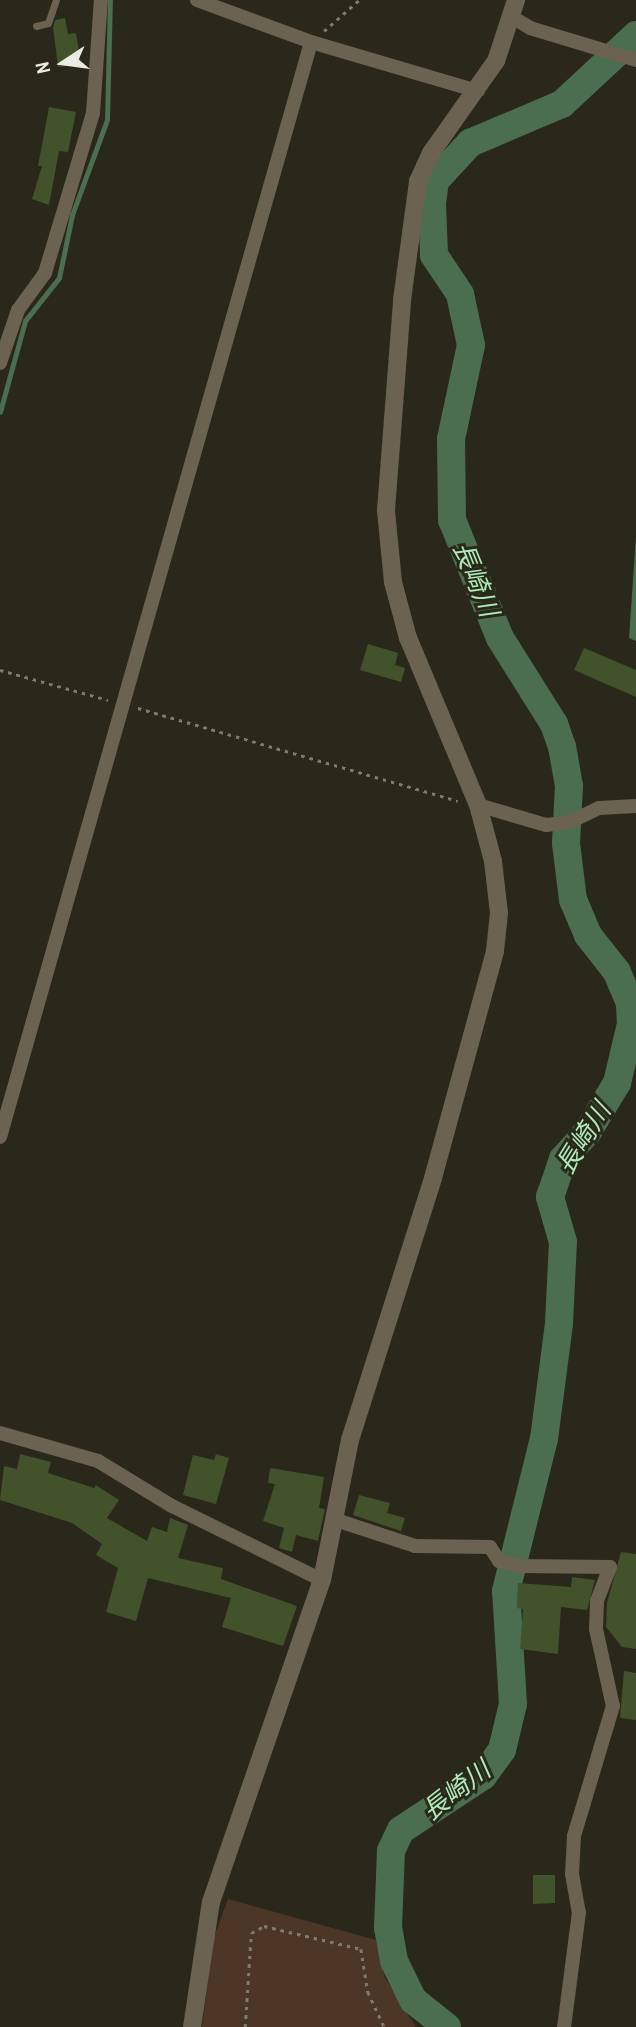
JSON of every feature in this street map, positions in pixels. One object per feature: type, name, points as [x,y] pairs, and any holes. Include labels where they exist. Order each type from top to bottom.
[{"type":"street","points":[[0,363],[18,310],[45,273],[93,113],[101,0]]},
{"type":"street","points":[[197,0],[311,42],[478,91]]},
{"type":"street","points":[[514,8],[530,28],[633,59]]},
{"type":"street","points":[[192,2027],[211,1902],[322,1580],[350,1440],[433,1178],[495,951],[499,913],[494,861],[478,805],[408,638],[393,582],[386,510],[411,212],[431,153],[478,91],[496,61],[514,8]]},
{"type":"street","points":[[0,1137],[311,42]]},
{"type":"street","points":[[478,805],[545,825],[570,822],[599,808],[636,806]]},
{"type":"street","points":[[0,1433],[98,1461],[172,1506],[322,1580]]},
{"type":"street","points":[[336,1520],[415,1546],[490,1547],[499,1561],[519,1566],[610,1567],[597,1601],[596,1629],[613,1706],[574,1836],[572,1874],[579,1912],[564,2027]]},
{"type":"lane","points":[[36,26],[48,23],[56,0]]},
{"type":"path","points":[[311,42],[359,0]]},
{"type":"path","points":[[0,670],[478,805]]},
{"type":"path","points":[[245,2027],[251,1933],[264,1926],[361,1949],[368,1993],[384,2027]]},
{"type":"shaded area","points":[[636,536],[636,641],[629,638]]},
{"type":"shaded area","points":[[228,1899],[376,1940],[385,1978],[416,2027],[202,2027],[214,1937]]},
{"type":"building","points":[[65,18],[68,34],[76,33],[81,64],[58,67],[53,27],[55,20]]},
{"type":"building","points":[[49,107],[76,112],[68,152],[59,151],[49,205],[32,199],[42,166],[38,166]]},
{"type":"building","points":[[368,644],[398,653],[395,665],[405,668],[401,682],[360,670]]},
{"type":"building","points":[[584,648],[636,670],[636,697],[574,670]]},
{"type":"building","points":[[20,1454],[51,1462],[48,1473],[94,1488],[96,1485],[119,1500],[107,1518],[147,1541],[152,1527],[167,1532],[170,1518],[188,1525],[178,1558],[223,1568],[221,1579],[297,1606],[283,1646],[222,1627],[231,1598],[148,1578],[136,1621],[106,1612],[118,1568],[96,1555],[102,1544],[72,1523],[0,1500],[4,1466],[17,1469]]},
{"type":"building","points":[[216,1454],[229,1458],[216,1504],[183,1495],[193,1455],[214,1460]]},
{"type":"building","points":[[270,1468],[324,1477],[319,1508],[325,1509],[318,1541],[296,1535],[292,1552],[279,1548],[284,1528],[263,1521],[275,1484],[268,1483]]},
{"type":"building","points":[[359,1495],[390,1503],[387,1513],[405,1518],[401,1531],[353,1515]]},
{"type":"building","points":[[621,1552],[636,1554],[636,1649],[622,1647],[606,1627],[607,1603]]},
{"type":"building","points":[[572,1577],[595,1580],[587,1610],[561,1607],[558,1654],[520,1649],[523,1609],[517,1608],[518,1583],[571,1587]]},
{"type":"building","points":[[624,1671],[636,1673],[636,1720],[620,1718]]},
{"type":"building","points":[[533,1875],[555,1875],[555,1903],[533,1904]]},
{"type":"waterway","points":[[0,412],[25,321],[59,278],[72,215],[107,120],[110,0]]},
{"type":"waterway","name":"長崎川","points":[[447,2027],[413,2000],[394,1961],[388,1928],[391,1851],[401,1830],[483,1776],[502,1750],[513,1704],[506,1591],[544,1439],[559,1323],[563,1242],[550,1197],[563,1159],[588,1131],[617,1083],[631,1024],[630,1003],[617,972],[588,935],[573,900],[566,843],[569,786],[562,747],[554,724],[500,638],[452,520],[451,439],[471,345],[460,294],[434,255],[432,204],[435,181],[470,143],[562,104],[636,35]]}]
